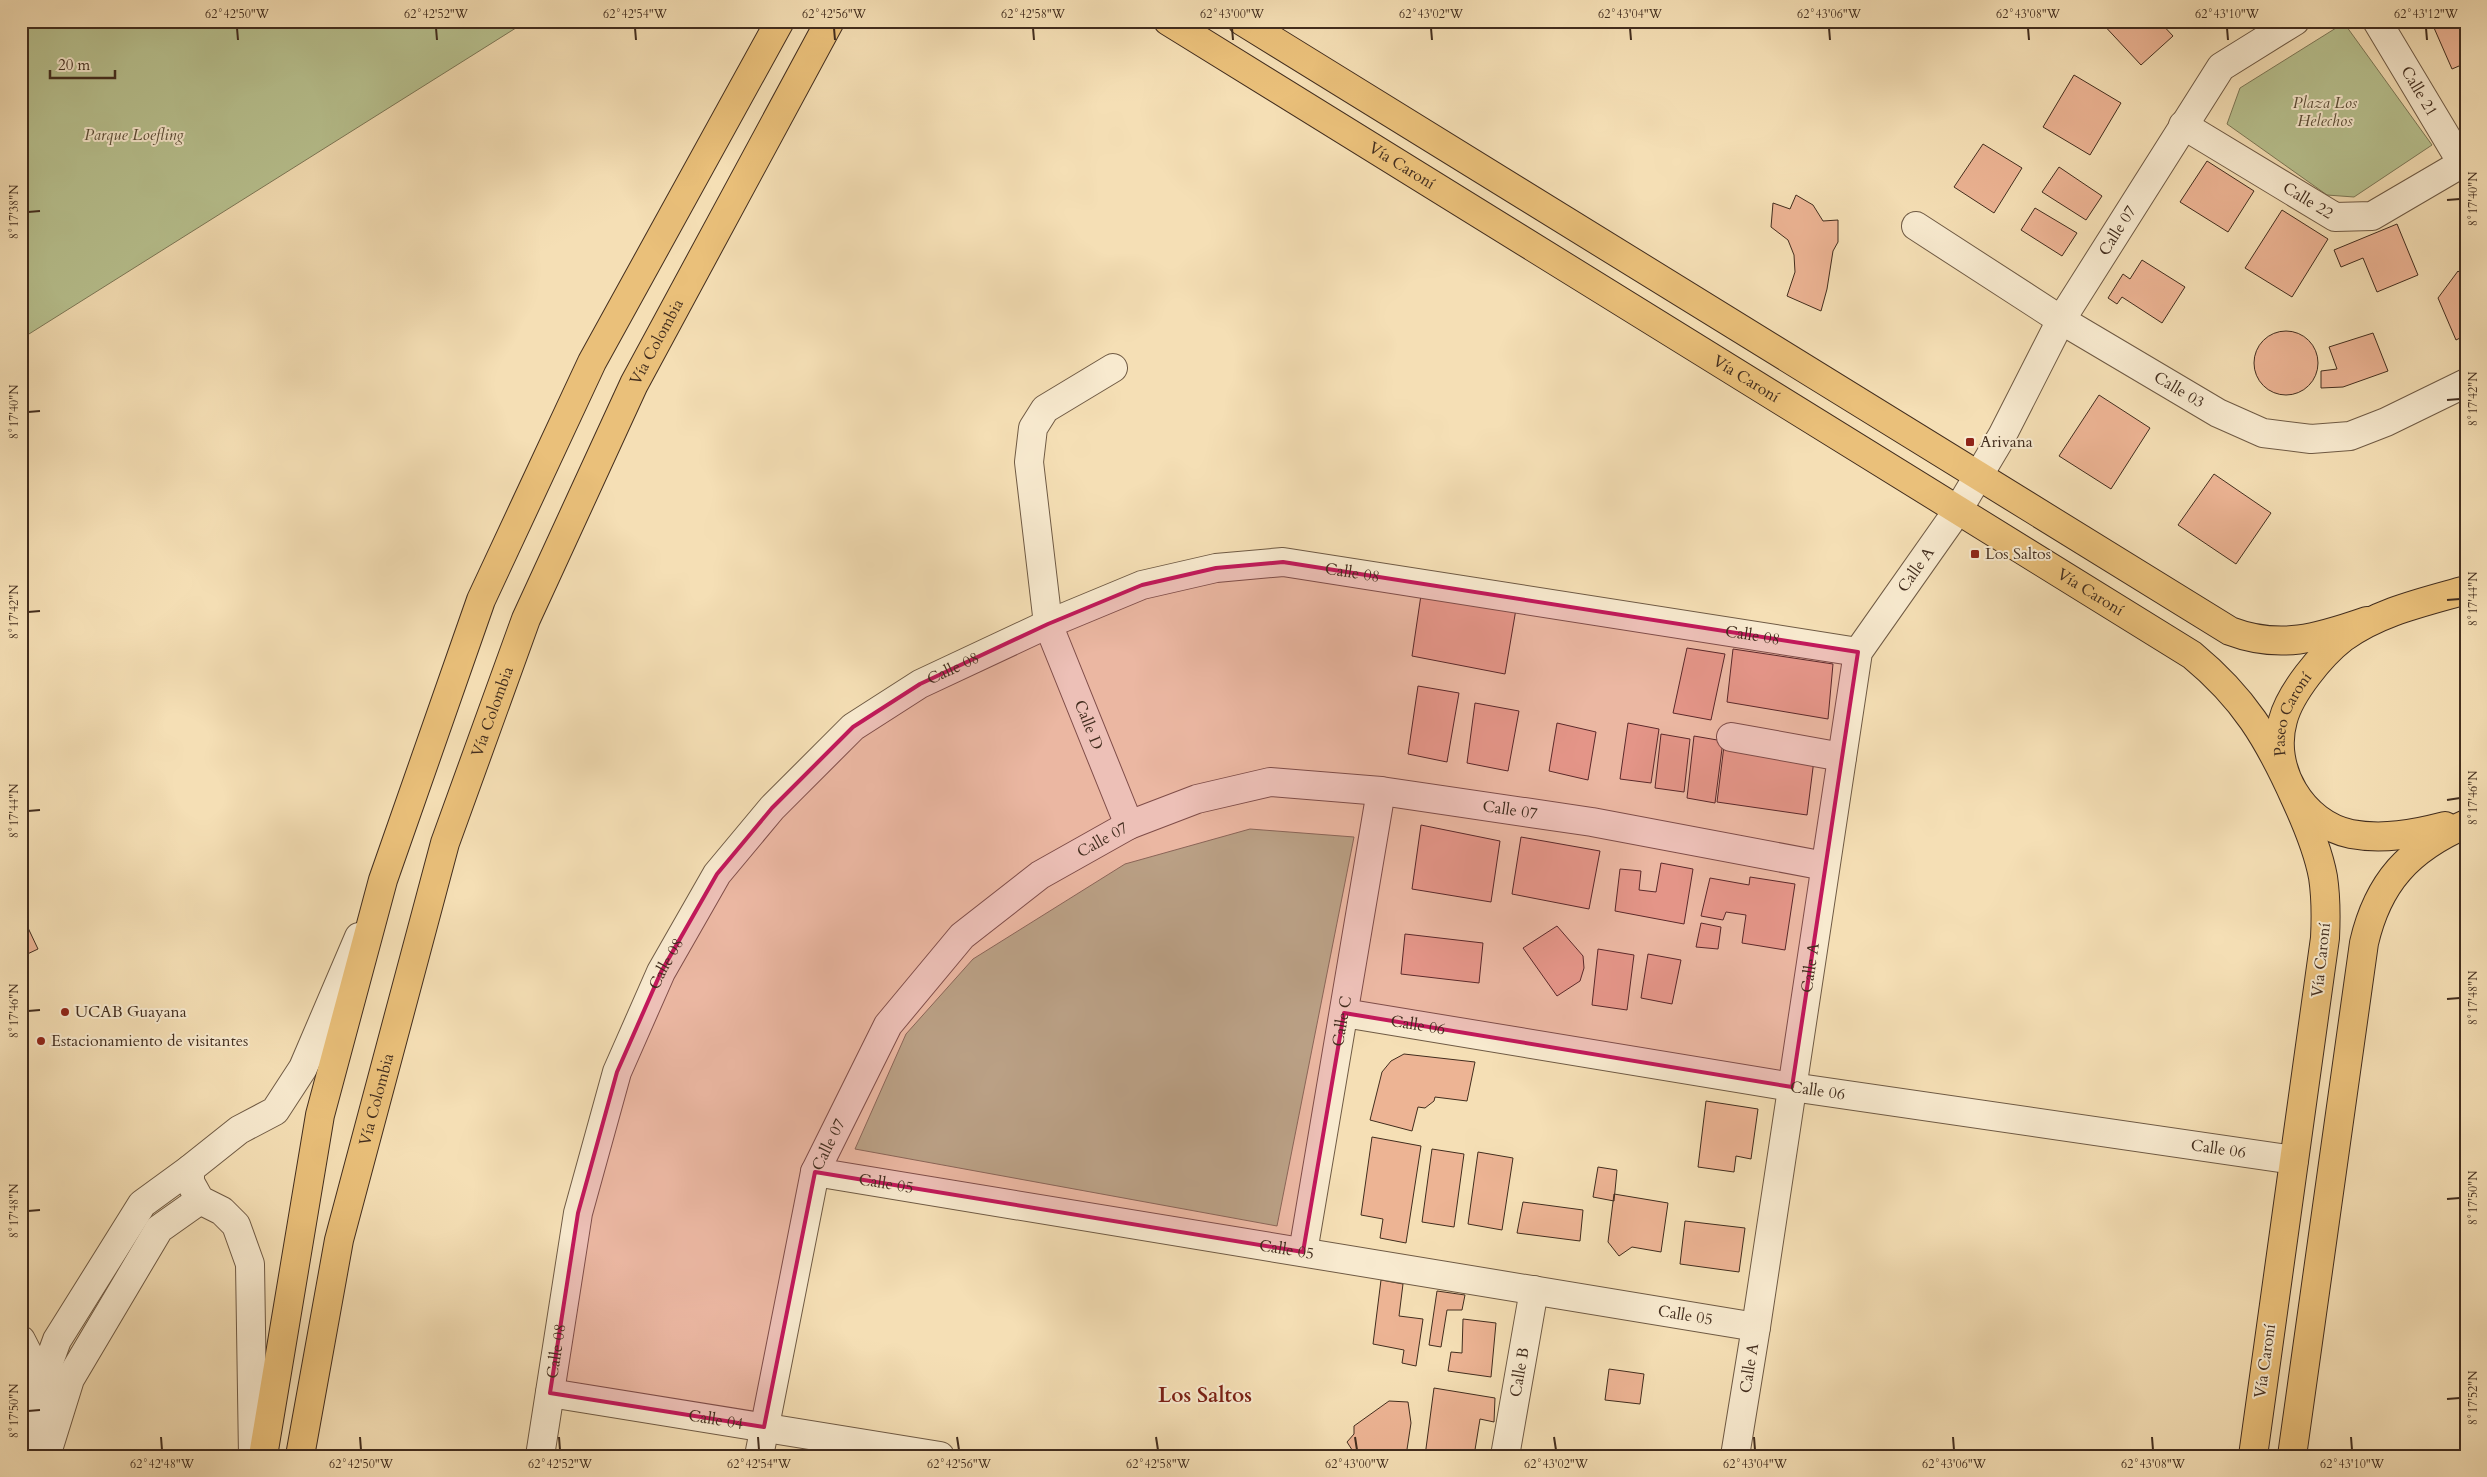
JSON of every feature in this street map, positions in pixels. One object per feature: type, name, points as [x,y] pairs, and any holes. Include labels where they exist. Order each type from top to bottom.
[{"type":"main road","points":[[263,1456],[320,1115],[383,880],[481,600],[592,362],[780,21]]},
{"type":"main road","name":"Vía Colombia","points":[[300,1456],[339,1240],[442,852],[526,619],[634,384],[830,21]]},
{"type":"main road","name":"Vía Caroní","points":[[1168,21],[2192,655],[2235,695],[2255,721],[2292,790],[2316,849],[2322,877],[2326,912],[2325,938],[2253,1456]]},
{"type":"main road","points":[[1242,21],[2208,619],[2249,638],[2267,641],[2308,639],[2367,621]]},
{"type":"main road","name":"Paseo Caroní","points":[[2466,590],[2367,621],[2341,639],[2322,658],[2288,705],[2280,735],[2284,767],[2292,790],[2302,805],[2333,828],[2350,834],[2375,837],[2398,836],[2466,822]]},
{"type":"main road","points":[[2292,1456],[2364,943],[2370,917],[2382,892],[2400,868],[2424,845],[2466,822]]},
{"type":"street","name":"Calle 07","points":[[1978,476],[2002,436],[2061,320],[2220,67],[2296,21]]},
{"type":"street","name":"Calle 21","points":[[2376,21],[2464,162]]},
{"type":"street","name":"Calle 22","points":[[2183,125],[2335,217],[2372,216],[2464,162]]},
{"type":"street","name":"Calle 03","points":[[1916,226],[2061,320],[2218,413],[2263,433],[2312,439],[2350,436],[2466,383]]},
{"type":"street","name":"Calle D","points":[[1113,368],[1045,409],[1033,428],[1030,470],[1048,624],[1129,825]]},
{"type":"street","name":"Calle A","points":[[1735,1456],[1858,652],[1958,510],[1978,476]]},
{"type":"street","name":"Calle 08","points":[[540,1456],[578,1213],[617,1072],[661,972],[717,874],[772,808],[853,727],[920,684],[1048,624],[1142,585],[1216,568],[1283,562],[1858,652]]},
{"type":"street","name":"Paseo Caroní","points":[[2367,621],[2466,576]]},
{"type":"street","points":[[1731,737],[1842,757]]},
{"type":"street","name":"Calle 07","points":[[760,1456],[764,1427],[815,1172],[888,1025],[962,936],[1040,875],[1129,825],[1197,799],[1270,782],[1381,791],[1592,822],[1825,866]]},
{"type":"street","name":"Calle C","points":[[1303,1252],[1381,791]]},
{"type":"street","points":[[30,1456],[42,1381],[57,1340],[142,1204],[239,1130],[274,1111],[299,1075],[383,880]]},
{"type":"street","name":"Calle 06","points":[[1344,1013],[1792,1087],[2294,1160]]},
{"type":"street","points":[[190,1169],[190,1182],[200,1200],[222,1211],[236,1225],[250,1264],[252,1456]]},
{"type":"street","name":"Calle 05","points":[[815,1172],[1756,1327]]},
{"type":"street","points":[[46,1456],[70,1379],[160,1229],[200,1200]]},
{"type":"street","name":"Calle B","points":[[1505,1456],[1534,1290]]},
{"type":"street","points":[[21,1340],[42,1381],[64,1399]]},
{"type":"street","name":"Calle 04","points":[[550,1393],[940,1456]]},
{"type":"highlighted area","points":[[1283,562],[1858,652],[1792,1087],[1344,1013],[1303,1252],[815,1172],[764,1427],[550,1393],[578,1213],[617,1072],[661,972],[717,874],[772,808],[853,727],[920,684],[1048,624],[1142,585],[1216,568]]},
{"type":"green space","name":"Parque Loefling","points":[[21,21],[527,21],[21,339]]},
{"type":"green space","name":"Plaza Los Helechos","points":[[2344,23],[2432,145],[2354,197],[2327,195],[2227,124],[2240,88]]},
{"type":"green space","points":[[1250,829],[1354,837],[1277,1226],[855,1149],[906,1034],[973,959],[1125,864]]},
{"type":"building","points":[[2100,21],[2159,21],[2173,36],[2141,65]]},
{"type":"building","points":[[2431,21],[2466,21],[2466,63],[2452,69]]},
{"type":"building","points":[[2074,75],[2121,103],[2090,155],[2043,127]]},
{"type":"building","points":[[1983,144],[2022,168],[1994,213],[1954,187]]},
{"type":"building","points":[[2207,161],[2254,191],[2228,232],[2180,202]]},
{"type":"building","points":[[2059,167],[2102,196],[2086,220],[2042,192]]},
{"type":"building","points":[[1796,195],[1813,205],[1823,221],[1838,220],[1838,242],[1833,251],[1827,289],[1821,311],[1787,296],[1795,272],[1794,255],[1788,240],[1771,227],[1773,203],[1790,209]]},
{"type":"building","points":[[2035,208],[2077,233],[2062,256],[2021,230]]},
{"type":"building","points":[[2282,210],[2328,239],[2292,297],[2245,268]]},
{"type":"building","points":[[2397,224],[2418,275],[2377,292],[2363,258],[2341,267],[2334,250]]},
{"type":"building","points":[[2142,260],[2185,287],[2162,323],[2122,297],[2117,304],[2108,298],[2123,274],[2130,279]]},
{"type":"building","points":[[2458,271],[2466,278],[2466,335],[2456,340],[2438,298]]},
{"type":"building","points":[[2280,331],[2292,331],[2309,340],[2316,351],[2318,363],[2316,375],[2309,386],[2292,395],[2280,395],[2268,390],[2259,381],[2254,369],[2254,357],[2259,345],[2268,336]]},
{"type":"building","points":[[2373,333],[2388,371],[2343,387],[2321,388],[2321,371],[2337,369],[2329,347]]},
{"type":"building","points":[[2099,395],[2150,428],[2111,489],[2059,456]]},
{"type":"building","points":[[2214,474],[2271,513],[2236,564],[2178,525]]},
{"type":"building","points":[[1421,595],[1516,609],[1505,674],[1412,656]]},
{"type":"building","points":[[1687,648],[1725,654],[1711,720],[1673,713]]},
{"type":"building","points":[[1733,649],[1833,664],[1828,719],[1727,702]]},
{"type":"building","points":[[1418,686],[1459,693],[1447,762],[1408,754]]},
{"type":"building","points":[[1475,703],[1519,711],[1508,771],[1467,763]]},
{"type":"building","points":[[1557,723],[1596,732],[1588,780],[1549,771]]},
{"type":"building","points":[[1628,723],[1659,729],[1651,783],[1620,779]]},
{"type":"building","points":[[1661,734],[1690,739],[1684,792],[1655,788]]},
{"type":"building","points":[[1694,736],[1723,741],[1715,803],[1687,798]]},
{"type":"building","points":[[1724,746],[1814,760],[1807,815],[1717,802]]},
{"type":"building","points":[[1421,825],[1500,841],[1491,902],[1412,889]]},
{"type":"building","points":[[1521,837],[1600,851],[1589,909],[1512,894]]},
{"type":"building","points":[[1661,863],[1693,869],[1684,924],[1615,911],[1620,869],[1641,871],[1639,890],[1656,892]]},
{"type":"building","points":[[1750,877],[1795,884],[1785,950],[1742,943],[1746,915],[1726,912],[1723,920],[1701,916],[1710,878],[1749,885]]},
{"type":"building","points":[[21,913],[38,949],[21,957]]},
{"type":"building","points":[[1701,923],[1721,927],[1718,949],[1696,947]]},
{"type":"building","points":[[1557,926],[1583,956],[1584,968],[1580,981],[1557,996],[1523,948]]},
{"type":"building","points":[[1405,934],[1483,943],[1479,983],[1401,974]]},
{"type":"building","points":[[1598,949],[1634,955],[1627,1010],[1592,1005]]},
{"type":"building","points":[[1648,954],[1681,960],[1672,1004],[1641,998]]},
{"type":"building","points":[[1404,1054],[1475,1062],[1467,1101],[1435,1097],[1434,1101],[1425,1108],[1418,1107],[1412,1131],[1370,1120],[1382,1072],[1391,1061]]},
{"type":"building","points":[[1706,1101],[1758,1109],[1751,1159],[1736,1156],[1734,1172],[1698,1167]]},
{"type":"building","points":[[1372,1137],[1421,1146],[1406,1243],[1380,1238],[1383,1219],[1361,1215]]},
{"type":"building","points":[[1432,1149],[1464,1154],[1454,1227],[1422,1222]]},
{"type":"building","points":[[1478,1152],[1513,1158],[1502,1230],[1468,1224]]},
{"type":"building","points":[[1598,1167],[1617,1170],[1614,1201],[1593,1197]]},
{"type":"building","points":[[1614,1194],[1668,1203],[1661,1252],[1632,1247],[1619,1256],[1608,1242]]},
{"type":"building","points":[[1523,1202],[1583,1210],[1580,1241],[1517,1233]]},
{"type":"building","points":[[1685,1221],[1745,1228],[1739,1272],[1680,1264]]},
{"type":"building","points":[[1381,1280],[1403,1284],[1399,1316],[1423,1319],[1416,1366],[1402,1363],[1404,1350],[1373,1344]]},
{"type":"building","points":[[1437,1291],[1465,1295],[1462,1310],[1447,1310],[1441,1347],[1429,1345]]},
{"type":"building","points":[[1463,1319],[1496,1323],[1491,1377],[1448,1371],[1451,1352],[1462,1353]]},
{"type":"building","points":[[1609,1369],[1644,1374],[1640,1404],[1605,1400]]},
{"type":"building","points":[[1434,1388],[1495,1398],[1494,1422],[1480,1419],[1474,1456],[1425,1456]]},
{"type":"building","points":[[1389,1401],[1408,1402],[1411,1423],[1406,1456],[1356,1456],[1347,1442],[1354,1434],[1354,1426]]},
{"type":"place","name":"Arivana","points":[[1970,442]]},
{"type":"place","name":"Los Saltos","points":[[1975,554]]},
{"type":"place","name":"UCAB Guayana","points":[[65,1012]]},
{"type":"place","name":"Estacionamiento de visitantes","points":[[41,1041]]},
{"type":"district","name":"Los Saltos","points":[[1205,1395]]}]
